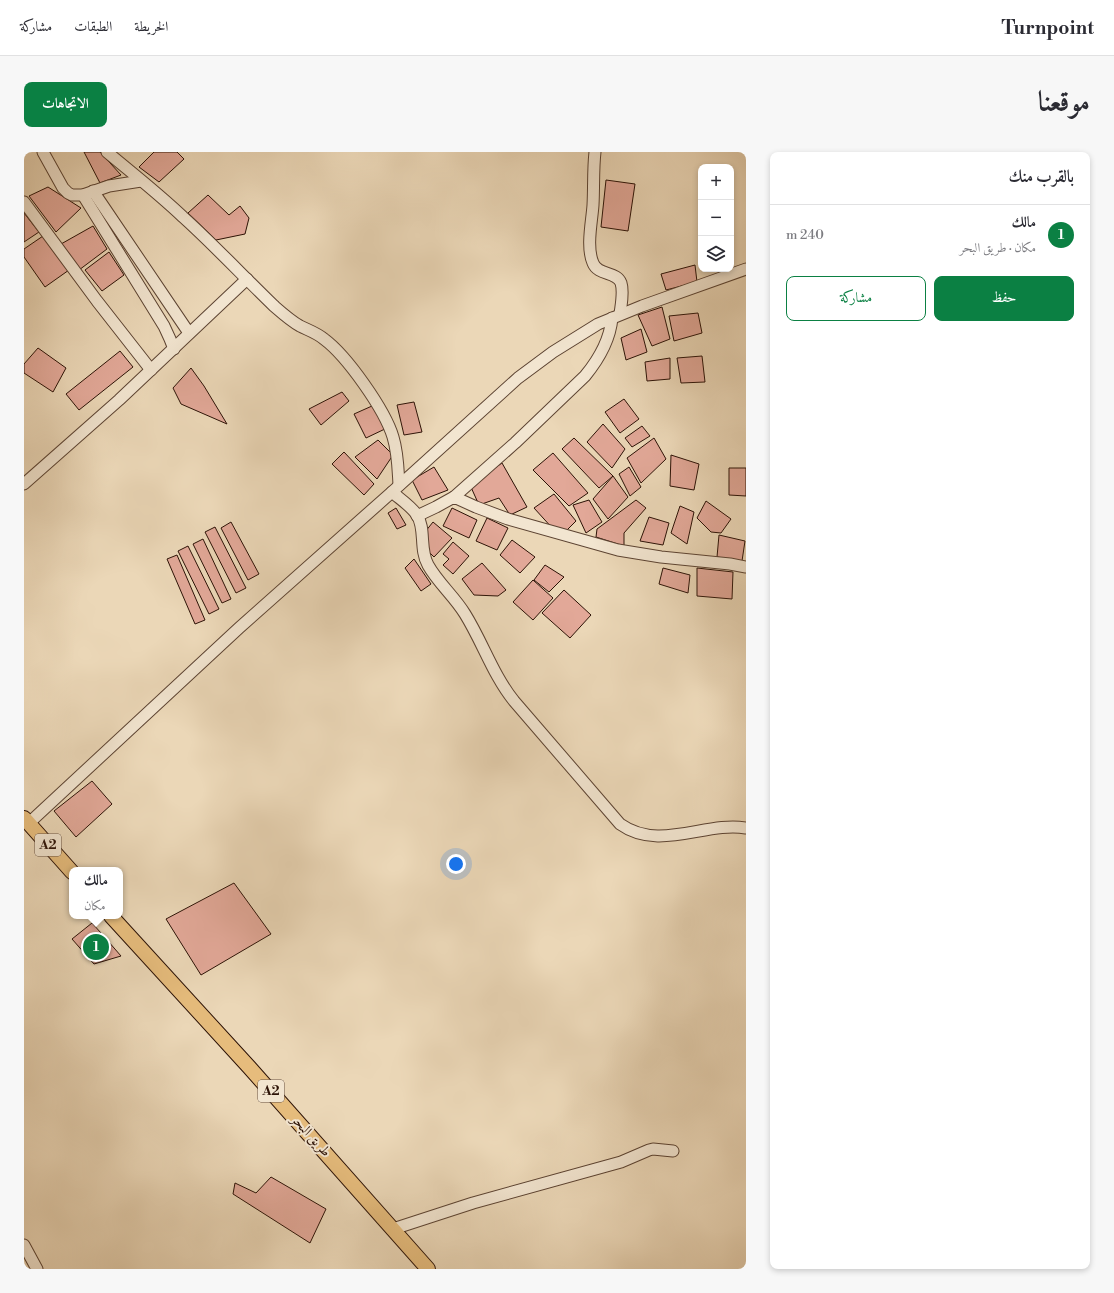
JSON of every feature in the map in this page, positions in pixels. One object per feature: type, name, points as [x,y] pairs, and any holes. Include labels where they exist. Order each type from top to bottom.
[{"type":"main road","name":"A2","points":[[27,820],[69,869]]},
{"type":"main road","name":"طريق البحر","points":[[114,919],[249,1067],[428,1269]]},
{"type":"street","points":[[43,152],[63,188],[66,192],[72,195],[88,193],[109,186],[141,181]]},
{"type":"street","points":[[107,152],[141,181],[151,187],[275,307],[292,320],[326,340],[353,370],[387,421],[393,435],[397,457],[396,489],[417,516],[421,526],[423,550],[428,565],[464,613],[501,684],[620,824],[631,831],[660,835],[685,834],[722,828],[746,828]]},
{"type":"street","points":[[417,516],[454,497],[515,444],[585,376],[594,366],[606,343],[611,326],[616,316],[622,287],[618,278],[603,273],[595,268],[591,257],[590,241],[595,152]]},
{"type":"street","points":[[88,193],[189,333]]},
{"type":"street","points":[[88,193],[164,326],[174,349]]},
{"type":"street","points":[[24,202],[97,301],[151,370]]},
{"type":"street","points":[[27,820],[518,378],[571,340],[598,324],[616,316],[746,269]]},
{"type":"street","points":[[24,484],[174,349],[247,279]]},
{"type":"street","points":[[454,497],[508,519],[618,550],[661,557],[746,567]]},
{"type":"street","points":[[393,1230],[473,1203],[621,1162],[653,1148],[673,1151]]},
{"type":"street","points":[[24,1245],[37,1269]]},
{"type":"building","points":[[84,152],[100,152],[121,175],[100,183]]},
{"type":"building","points":[[154,152],[177,152],[184,159],[159,182],[139,167]]},
{"type":"building","points":[[606,180],[635,184],[628,231],[601,227]]},
{"type":"building","points":[[48,187],[81,208],[56,232],[29,196]]},
{"type":"building","points":[[208,195],[229,215],[240,206],[249,218],[245,234],[216,240],[188,213]]},
{"type":"building","points":[[24,213],[39,232],[24,242]]},
{"type":"building","points":[[93,226],[107,249],[79,270],[61,244]]},
{"type":"building","points":[[43,236],[69,270],[45,287],[24,257],[24,249]]},
{"type":"building","points":[[109,252],[124,275],[102,291],[85,270]]},
{"type":"building","points":[[695,265],[697,282],[666,290],[661,274]]},
{"type":"building","points":[[662,307],[670,339],[652,346],[638,315]]},
{"type":"building","points":[[698,313],[702,333],[674,341],[669,316]]},
{"type":"building","points":[[641,329],[647,352],[626,360],[621,338]]},
{"type":"building","points":[[38,348],[66,368],[53,392],[24,373],[24,364]]},
{"type":"building","points":[[120,351],[133,367],[79,410],[66,394]]},
{"type":"building","points":[[702,356],[705,382],[681,383],[677,358]]},
{"type":"building","points":[[670,358],[670,379],[647,381],[645,362]]},
{"type":"building","points":[[191,368],[204,386],[227,424],[181,404],[173,388]]},
{"type":"building","points":[[342,392],[349,401],[321,425],[309,409]]},
{"type":"building","points":[[624,399],[639,419],[620,433],[605,412]]},
{"type":"building","points":[[414,402],[422,432],[404,435],[397,405]]},
{"type":"building","points":[[372,406],[387,428],[366,438],[354,414]]},
{"type":"building","points":[[603,424],[625,449],[612,468],[587,442]]},
{"type":"building","points":[[642,426],[650,436],[632,447],[625,438]]},
{"type":"building","points":[[574,438],[613,476],[599,488],[562,449]]},
{"type":"building","points":[[654,438],[666,459],[641,483],[627,458]]},
{"type":"building","points":[[378,440],[393,455],[377,479],[355,457]]},
{"type":"building","points":[[344,452],[374,484],[364,495],[332,464]]},
{"type":"building","points":[[553,453],[588,493],[569,506],[533,470]]},
{"type":"building","points":[[671,455],[699,464],[694,490],[670,486]]},
{"type":"building","points":[[502,463],[527,507],[510,515],[499,498],[479,505],[470,485]]},
{"type":"building","points":[[434,467],[448,490],[422,500],[412,480]]},
{"type":"building","points":[[629,467],[641,487],[630,496],[619,474]]},
{"type":"building","points":[[729,468],[746,468],[746,496],[729,495]]},
{"type":"building","points":[[613,476],[628,497],[608,519],[593,499]]},
{"type":"building","points":[[554,494],[576,521],[566,531],[554,530],[534,508]]},
{"type":"building","points":[[589,500],[602,522],[586,533],[573,505]]},
{"type":"building","points":[[636,500],[646,508],[624,533],[624,546],[596,537],[597,529]]},
{"type":"building","points":[[706,501],[731,519],[721,533],[711,532],[697,518]]},
{"type":"building","points":[[680,506],[694,512],[687,544],[671,533]]},
{"type":"building","points":[[396,508],[406,525],[397,529],[388,513]]},
{"type":"building","points":[[452,508],[477,520],[469,538],[443,526]]},
{"type":"building","points":[[649,517],[669,523],[663,545],[640,541]]},
{"type":"building","points":[[487,518],[508,528],[497,550],[476,541]]},
{"type":"building","points":[[231,522],[259,574],[248,580],[221,528]]},
{"type":"building","points":[[433,522],[452,538],[434,557],[426,549],[425,532]]},
{"type":"building","points":[[215,527],[246,588],[236,593],[205,532]]},
{"type":"building","points":[[719,535],[745,541],[742,561],[717,557]]},
{"type":"building","points":[[203,539],[231,599],[222,603],[193,544]]},
{"type":"building","points":[[512,540],[535,557],[520,573],[500,555]]},
{"type":"building","points":[[453,542],[469,556],[453,574],[443,565],[449,559],[443,554]]},
{"type":"building","points":[[188,546],[219,609],[209,614],[178,551]]},
{"type":"building","points":[[177,555],[205,620],[195,624],[167,559]]},
{"type":"building","points":[[414,559],[431,584],[421,591],[405,568]]},
{"type":"building","points":[[482,563],[506,590],[498,596],[474,595],[462,579]]},
{"type":"building","points":[[545,565],[564,577],[549,592],[534,580]]},
{"type":"building","points":[[663,568],[690,575],[688,593],[659,584]]},
{"type":"building","points":[[697,568],[733,572],[732,599],[697,596]]},
{"type":"building","points":[[533,580],[553,598],[533,620],[513,602]]},
{"type":"building","points":[[564,590],[591,615],[570,638],[542,613]]},
{"type":"building","points":[[92,781],[112,804],[76,837],[54,811]]},
{"type":"building","points":[[234,883],[271,934],[201,975],[166,919]]},
{"type":"building","points":[[92,923],[121,956],[94,964],[72,939]]},
{"type":"building","points":[[271,1177],[326,1209],[310,1243],[233,1194],[235,1183],[256,1193]]},
{"type":"place","name":"مالك","points":[[96,947]]}]
